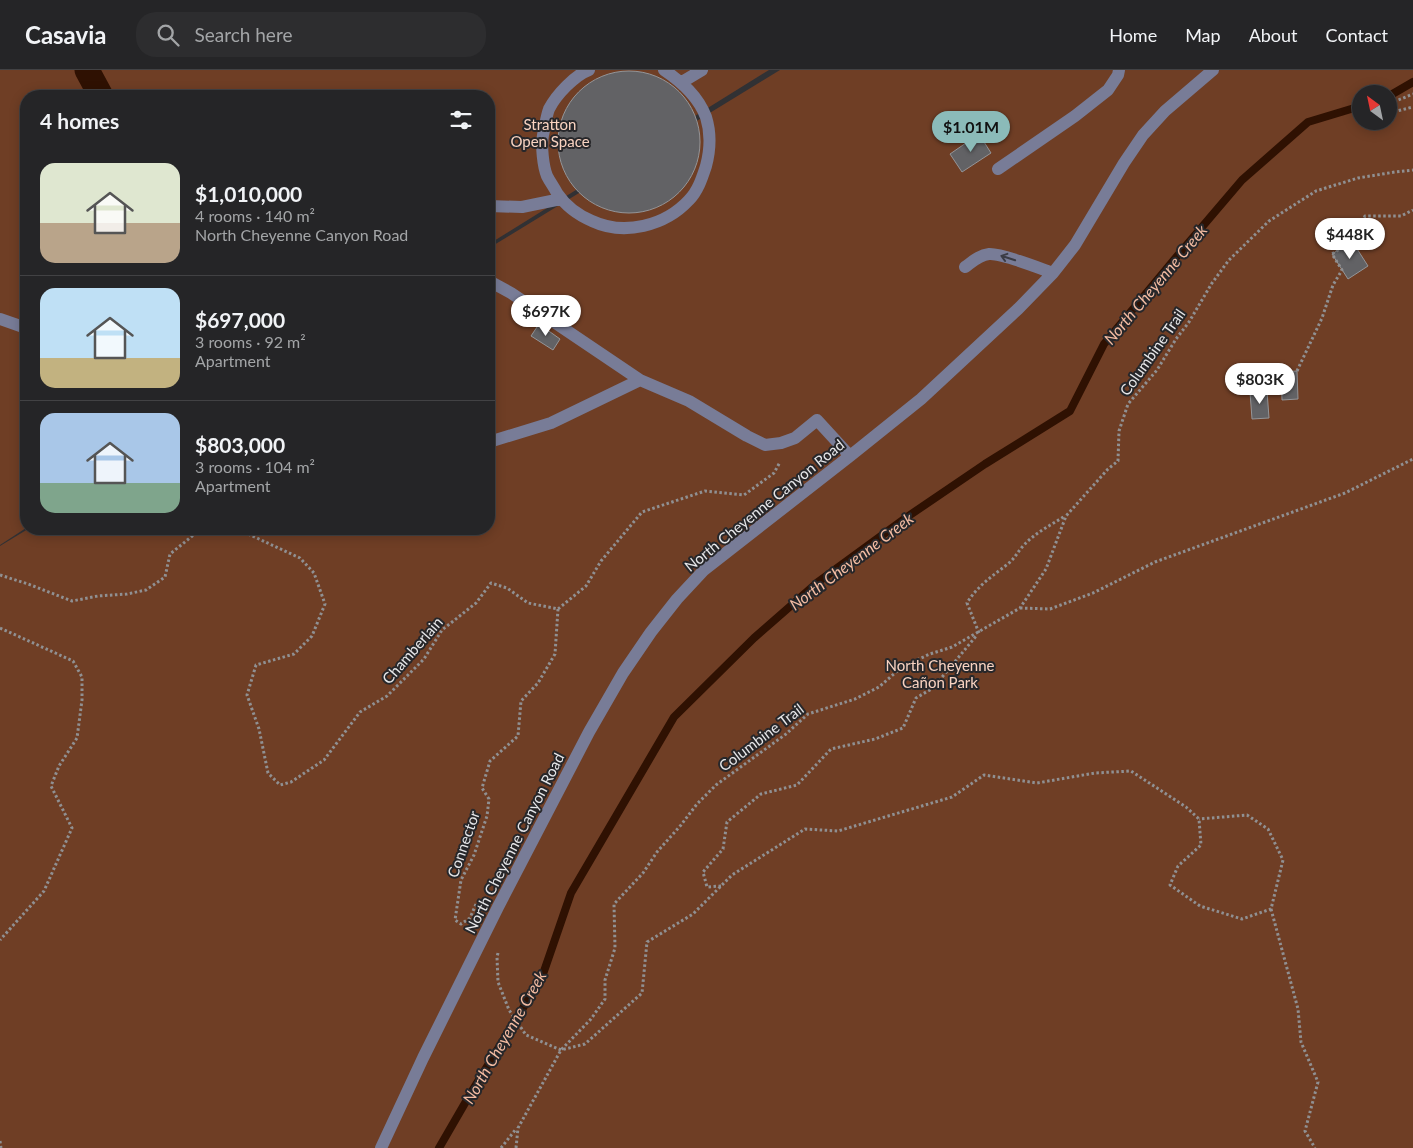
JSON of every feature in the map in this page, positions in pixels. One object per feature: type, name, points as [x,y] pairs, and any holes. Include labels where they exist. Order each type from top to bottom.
[{"type":"street","points":[[589,70],[565,87],[550,109],[541,144],[547,175],[561,199],[581,217],[602,226],[636,228],[668,218],[690,200],[702,181],[710,154],[706,117],[695,96],[682,82],[664,70]]},
{"type":"street","points":[[682,82],[702,70]]},
{"type":"street","points":[[998,169],[1075,116],[1108,90],[1118,75],[1119,70]]},
{"type":"street","name":"North Cheyenne Canyon Road","points":[[381,1148],[423,1058],[498,907],[589,732],[623,673],[651,632],[704,570],[921,399],[1054,273],[1075,245],[1143,135],[1165,112],[1213,70]]},
{"type":"street","points":[[495,206],[522,207],[561,199]]},
{"type":"street","points":[[964,267],[977,258],[988,254],[1054,273]]},
{"type":"street","points":[[495,284],[511,293],[640,380],[689,401],[765,445],[781,443],[795,438],[818,420],[850,456]]},
{"type":"street","points":[[0,319],[20,326]]},
{"type":"street","points":[[495,440],[551,423],[640,380]]},
{"type":"path","points":[[1398,100],[1413,94]]},
{"type":"path","points":[[1398,110],[1413,107]]},
{"type":"path","name":"Columbine Trail","points":[[516,1148],[518,1128],[561,1050],[591,1019],[605,999],[605,980],[615,948],[614,904],[643,873],[697,804],[716,785],[786,734],[808,714],[855,699],[879,686],[903,666],[930,654],[952,648],[1020,608],[1046,569],[1066,516],[1108,469],[1118,461],[1119,431],[1128,404],[1157,370],[1228,260],[1269,221],[1316,191],[1358,178],[1413,170]]},
{"type":"path","points":[[1297,371],[1322,318],[1333,286],[1342,270],[1332,254],[1352,241],[1365,216],[1400,216],[1413,210]]},
{"type":"path","points":[[558,609],[586,586],[600,561],[642,512],[705,491],[744,495],[774,473],[795,438]]},
{"type":"path","points":[[1020,608],[1050,608],[1093,593],[1155,562],[1345,493],[1413,459]]},
{"type":"path","points":[[721,886],[708,887],[703,872],[723,849],[728,822],[760,794],[797,785],[831,750],[874,739],[903,728],[916,698],[932,688],[979,633],[967,603],[970,597],[993,575],[1011,562],[1024,544],[1066,516]]},
{"type":"path","points":[[0,575],[72,600],[146,590],[165,578],[170,554],[194,535]]},
{"type":"path","name":"Chamberlain","points":[[250,535],[300,558],[314,573],[326,604],[312,636],[294,654],[256,665],[247,696],[259,729],[268,773],[280,785],[292,782],[324,760],[360,712],[387,696],[424,659],[442,630],[476,603],[491,583],[507,588],[528,603],[558,609]]},
{"type":"path","name":"Connector","points":[[485,905],[476,904],[470,918],[460,924],[455,920],[462,880],[474,855],[487,816],[488,799],[482,788],[490,761],[518,736],[521,701],[538,683],[555,654],[558,609]]},
{"type":"path","points":[[0,628],[74,661],[82,677],[82,700],[77,738],[58,766],[52,786],[72,828],[44,891],[0,940]]},
{"type":"path","points":[[500,950],[496,957],[498,982],[509,1010],[526,1035],[561,1050],[585,1044],[642,993],[647,942],[693,914],[732,875],[805,829],[838,831],[952,797],[984,775],[1037,783],[1096,773],[1130,771],[1186,807],[1198,819],[1201,845],[1178,866],[1170,885],[1200,906],[1242,919],[1271,909]]},
{"type":"path","points":[[1198,819],[1248,815],[1268,828],[1283,860],[1271,909],[1298,1009],[1301,1042],[1318,1082],[1306,1131],[1315,1148]]},
{"type":"path","points":[[501,1148],[518,1128]]},
{"type":"path","points":[[0,1141],[1,1148]]},
{"type":"green space","name":"Stratton Open Space","points":[[0,70],[769,70],[495,240],[495,90],[20,90],[20,532],[0,545]]},
{"type":"green space","name":"North Cheyenne Cañon Park","points":[[780,70],[1413,70],[1413,1148],[0,1148],[0,546],[20,534],[495,535],[495,244]]},
{"type":"building","points":[[629,71],[656,77],[668,83],[679,92],[688,103],[694,115],[700,142],[694,169],[688,181],[679,192],[668,201],[656,207],[629,213],[602,207],[590,201],[579,192],[570,181],[564,169],[558,142],[564,115],[570,103],[579,92],[590,83],[602,77]]},
{"type":"building","points":[[979,134],[991,153],[962,172],[950,154]]},
{"type":"building","points":[[1352,241],[1368,266],[1348,279],[1332,254]]},
{"type":"building","points":[[539,324],[560,339],[553,350],[531,336]]},
{"type":"building","points":[[1297,371],[1298,399],[1282,400],[1281,372]]},
{"type":"building","points":[[1267,391],[1269,418],[1252,419],[1250,392]]},
{"type":"waterway","points":[[87,70],[98,90]]},
{"type":"waterway","name":"North Cheyenne Creek","points":[[1398,91],[1413,82]]},
{"type":"waterway","name":"North Cheyenne Creek","points":[[439,1148],[542,977],[571,893],[674,717],[754,638],[818,582],[907,517],[985,464],[1070,411],[1104,344],[1242,180],[1308,122],[1352,109]]}]
